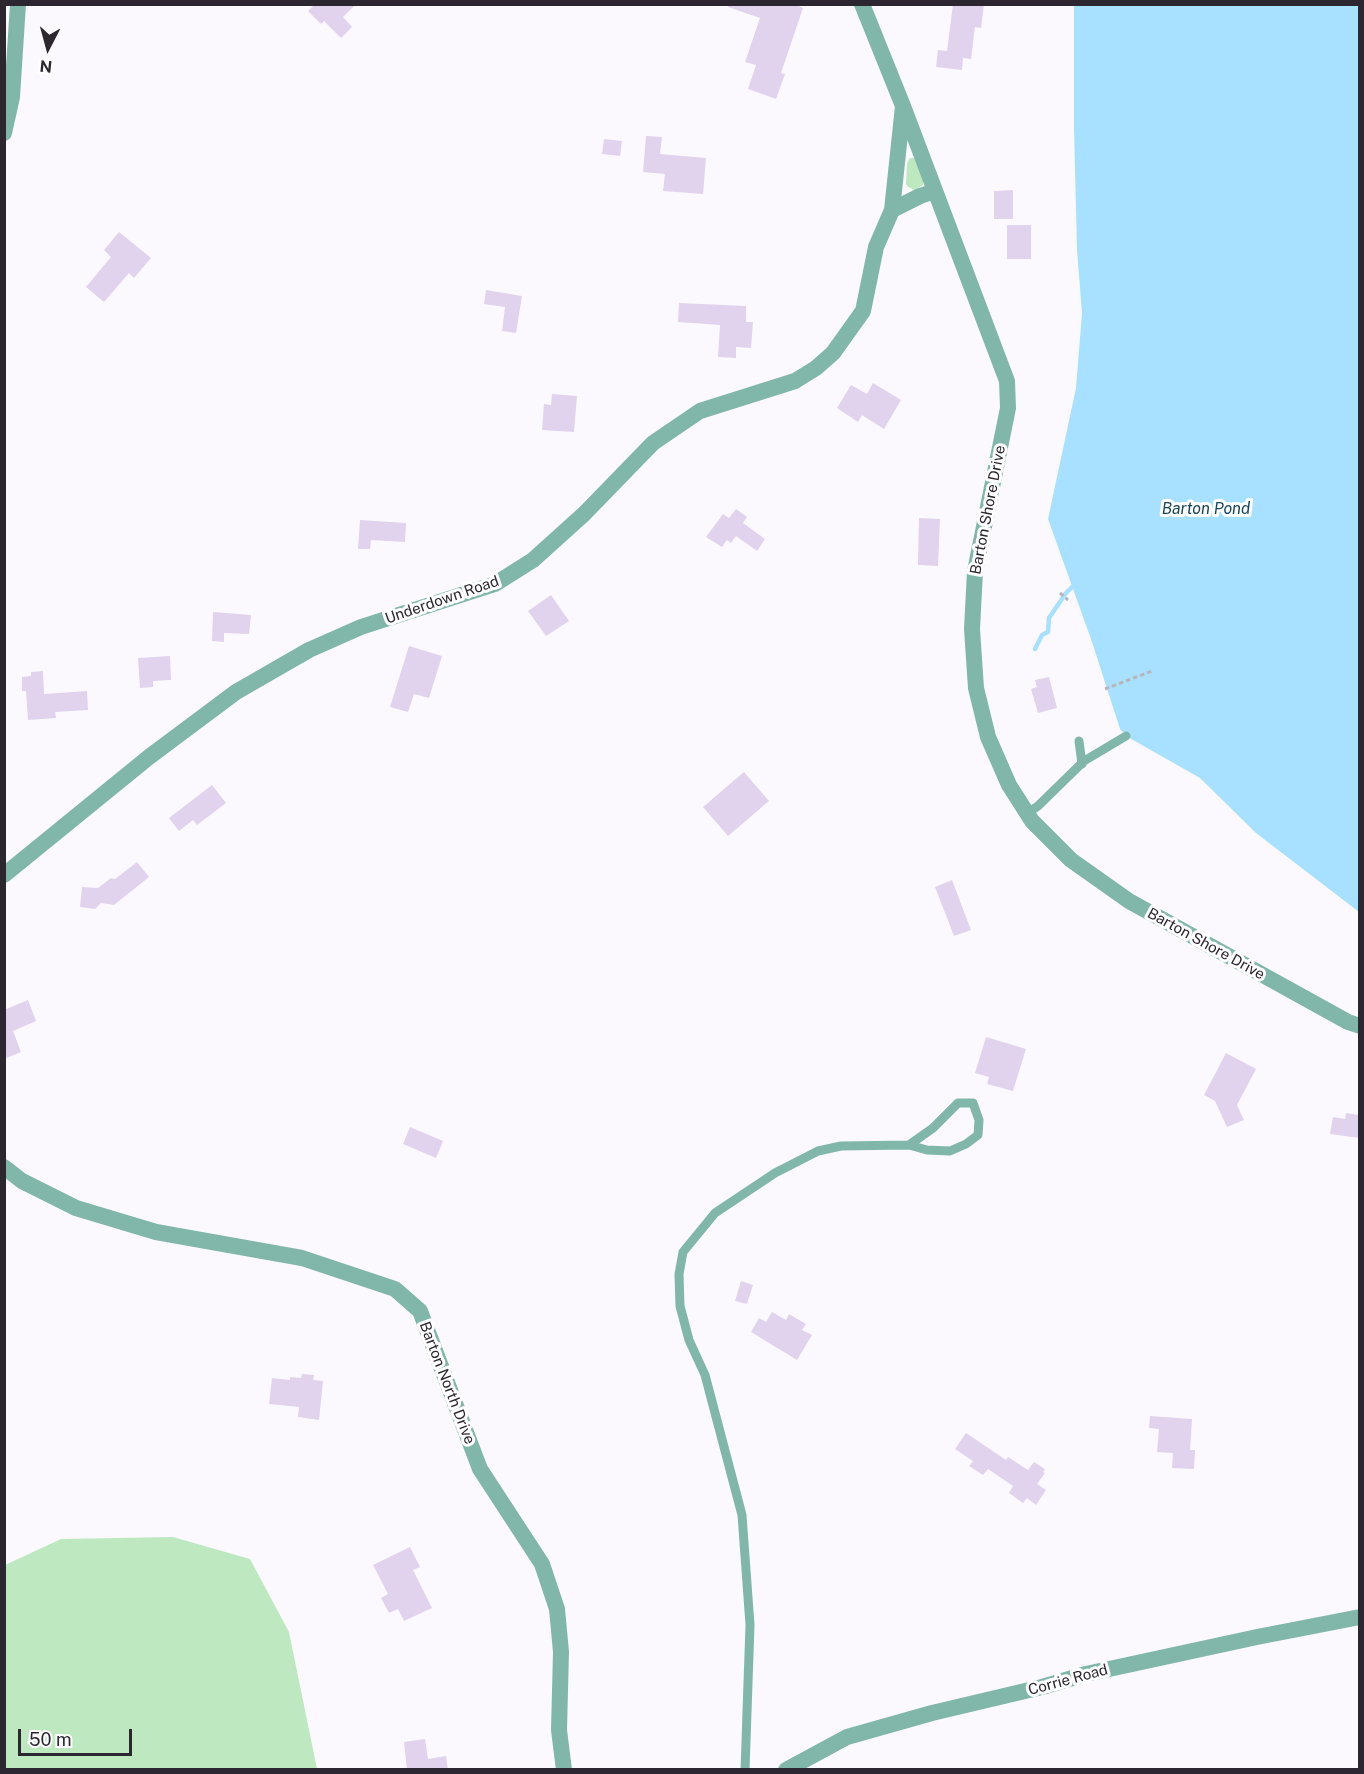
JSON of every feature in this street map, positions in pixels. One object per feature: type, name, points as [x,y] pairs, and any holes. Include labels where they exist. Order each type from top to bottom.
[{"type":"street","points":[[4,133],[12,97],[18,4]]},
{"type":"street","name":"Barton Shore Drive","points":[[862,4],[1007,381],[1008,408],[975,571],[972,629],[976,688],[988,737],[1009,785],[1026,814],[1071,860],[1129,901],[1359,1026]]},
{"type":"street","name":"Underdown Road","points":[[4,875],[149,757],[236,692],[309,650],[361,627],[495,584],[533,561],[585,514],[652,443],[700,411],[795,381],[816,368],[833,353],[863,311],[876,247],[892,210],[903,106]]},
{"type":"street","points":[[892,210],[935,191]]},
{"type":"street","name":"Barton North Drive","points":[[4,1167],[22,1181],[76,1208],[156,1232],[302,1258],[394,1289],[420,1311],[480,1469],[542,1564],[557,1609],[561,1652],[559,1730],[564,1770]]},
{"type":"street","name":"Corrie Road","points":[[786,1770],[847,1737],[932,1713],[1042,1687],[1086,1674],[1257,1636],[1359,1617]]},
{"type":"lane","points":[[1026,814],[1038,806],[1082,764],[1126,736]]},
{"type":"lane","points":[[1079,741],[1082,764]]},
{"type":"lane","points":[[745,1770],[750,1625],[742,1515],[705,1375],[689,1340],[680,1306],[679,1274],[683,1252],[715,1213],[775,1173],[818,1151],[841,1146],[909,1145],[927,1150],[950,1151],[966,1144],[978,1135],[980,1120],[973,1103],[958,1103],[933,1128],[909,1145]]},
{"type":"path","points":[[1060,593],[1068,600]]},
{"type":"path","points":[[1105,689],[1152,671]]},
{"type":"green space","points":[[910,158],[915,158],[924,178],[923,185],[915,190],[906,184],[907,163]]},
{"type":"green space","points":[[173,1537],[250,1559],[289,1632],[317,1769],[5,1769],[5,1565],[61,1539]]},
{"type":"water","name":"Barton Pond","points":[[1074,5],[1359,5],[1359,912],[1256,833],[1200,778],[1126,736],[1120,729],[1048,519],[1076,388],[1082,313],[1077,250]]},
{"type":"building","points":[[315,4],[356,4],[343,17],[352,27],[341,38],[324,21],[321,24],[308,11]]},
{"type":"building","points":[[728,4],[794,4],[803,8],[781,73],[785,74],[776,99],[748,89],[756,65],[745,62],[760,18],[728,7]]},
{"type":"building","points":[[953,4],[984,4],[981,28],[975,27],[971,59],[963,58],[962,70],[936,67],[938,50],[947,51]]},
{"type":"building","points":[[646,136],[662,137],[660,154],[706,158],[703,194],[663,191],[665,174],[643,172]]},
{"type":"building","points":[[604,139],[622,141],[620,156],[602,154]]},
{"type":"building","points":[[1013,190],[1013,219],[994,219],[994,191]]},
{"type":"building","points":[[1007,225],[1031,225],[1031,259],[1007,259]]},
{"type":"building","points":[[119,232],[151,258],[134,278],[129,273],[104,302],[86,287],[111,257],[104,250]]},
{"type":"building","points":[[486,290],[522,296],[516,333],[502,331],[505,307],[484,304]]},
{"type":"building","points":[[679,303],[746,306],[746,322],[753,322],[751,348],[736,347],[736,358],[718,357],[720,325],[678,322]]},
{"type":"building","points":[[873,383],[901,400],[884,429],[862,415],[858,422],[837,408],[851,385],[867,394]]},
{"type":"building","points":[[552,394],[577,396],[574,432],[542,430],[544,404],[551,405]]},
{"type":"building","points":[[736,509],[747,517],[743,523],[765,539],[757,551],[736,536],[731,543],[727,540],[722,547],[706,537],[723,514],[729,518]]},
{"type":"building","points":[[919,518],[940,519],[938,566],[918,565]]},
{"type":"building","points":[[360,520],[406,523],[405,542],[371,540],[370,549],[358,549]]},
{"type":"building","points":[[551,595],[569,621],[546,636],[528,611]]},
{"type":"building","points":[[213,612],[251,615],[249,634],[224,633],[224,642],[212,641]]},
{"type":"building","points":[[409,646],[442,656],[429,698],[414,694],[408,712],[390,707]]},
{"type":"building","points":[[170,656],[171,680],[153,681],[153,687],[140,688],[138,658]]},
{"type":"building","points":[[43,671],[44,694],[87,691],[88,710],[55,712],[56,718],[28,720],[26,691],[22,691],[22,677],[31,676],[31,672]]},
{"type":"building","points":[[1049,677],[1057,708],[1038,713],[1031,689],[1037,687],[1035,680]]},
{"type":"building","points":[[744,772],[769,801],[728,836],[703,807]]},
{"type":"building","points":[[212,785],[226,803],[197,825],[193,820],[179,831],[169,818]]},
{"type":"building","points":[[137,862],[149,877],[114,905],[101,903],[95,909],[80,907],[82,887],[98,888],[111,878],[115,879]]},
{"type":"building","points":[[952,880],[971,930],[954,936],[935,887]]},
{"type":"building","points":[[28,1000],[36,1021],[13,1031],[21,1052],[4,1059],[4,1010]]},
{"type":"building","points":[[986,1037],[1026,1049],[1013,1091],[987,1084],[989,1077],[975,1073]]},
{"type":"building","points":[[1226,1053],[1256,1069],[1237,1105],[1244,1120],[1227,1127],[1215,1101],[1204,1095]]},
{"type":"building","points":[[1346,1113],[1359,1115],[1359,1138],[1330,1134],[1333,1117],[1345,1119]]},
{"type":"building","points":[[410,1127],[443,1141],[436,1158],[403,1144]]},
{"type":"building","points":[[741,1281],[753,1285],[747,1304],[735,1301]]},
{"type":"building","points":[[772,1312],[786,1320],[789,1314],[806,1324],[802,1330],[812,1335],[797,1360],[751,1332],[759,1318],[766,1322]]},
{"type":"building","points":[[302,1374],[314,1375],[313,1380],[323,1381],[319,1420],[298,1417],[299,1407],[269,1404],[272,1378],[290,1380],[290,1377],[301,1378]]},
{"type":"building","points":[[1150,1416],[1192,1419],[1190,1450],[1195,1450],[1194,1469],[1172,1468],[1173,1453],[1157,1452],[1159,1429],[1149,1428]]},
{"type":"building","points":[[966,1433],[1006,1460],[1008,1457],[1028,1470],[1034,1462],[1045,1469],[1043,1472],[1045,1473],[1037,1484],[1046,1490],[1036,1505],[1027,1498],[1023,1503],[1009,1493],[1013,1486],[988,1469],[983,1475],[969,1466],[973,1461],[955,1449]]},
{"type":"building","points":[[410,1547],[420,1567],[413,1570],[432,1608],[404,1621],[398,1609],[389,1613],[381,1598],[388,1594],[373,1565]]},
{"type":"building","points":[[425,1739],[428,1759],[446,1756],[448,1770],[407,1770],[404,1742]]},
{"type":"waterway","points":[[1035,649],[1042,635],[1048,632],[1049,618],[1066,593],[1076,583]]}]
